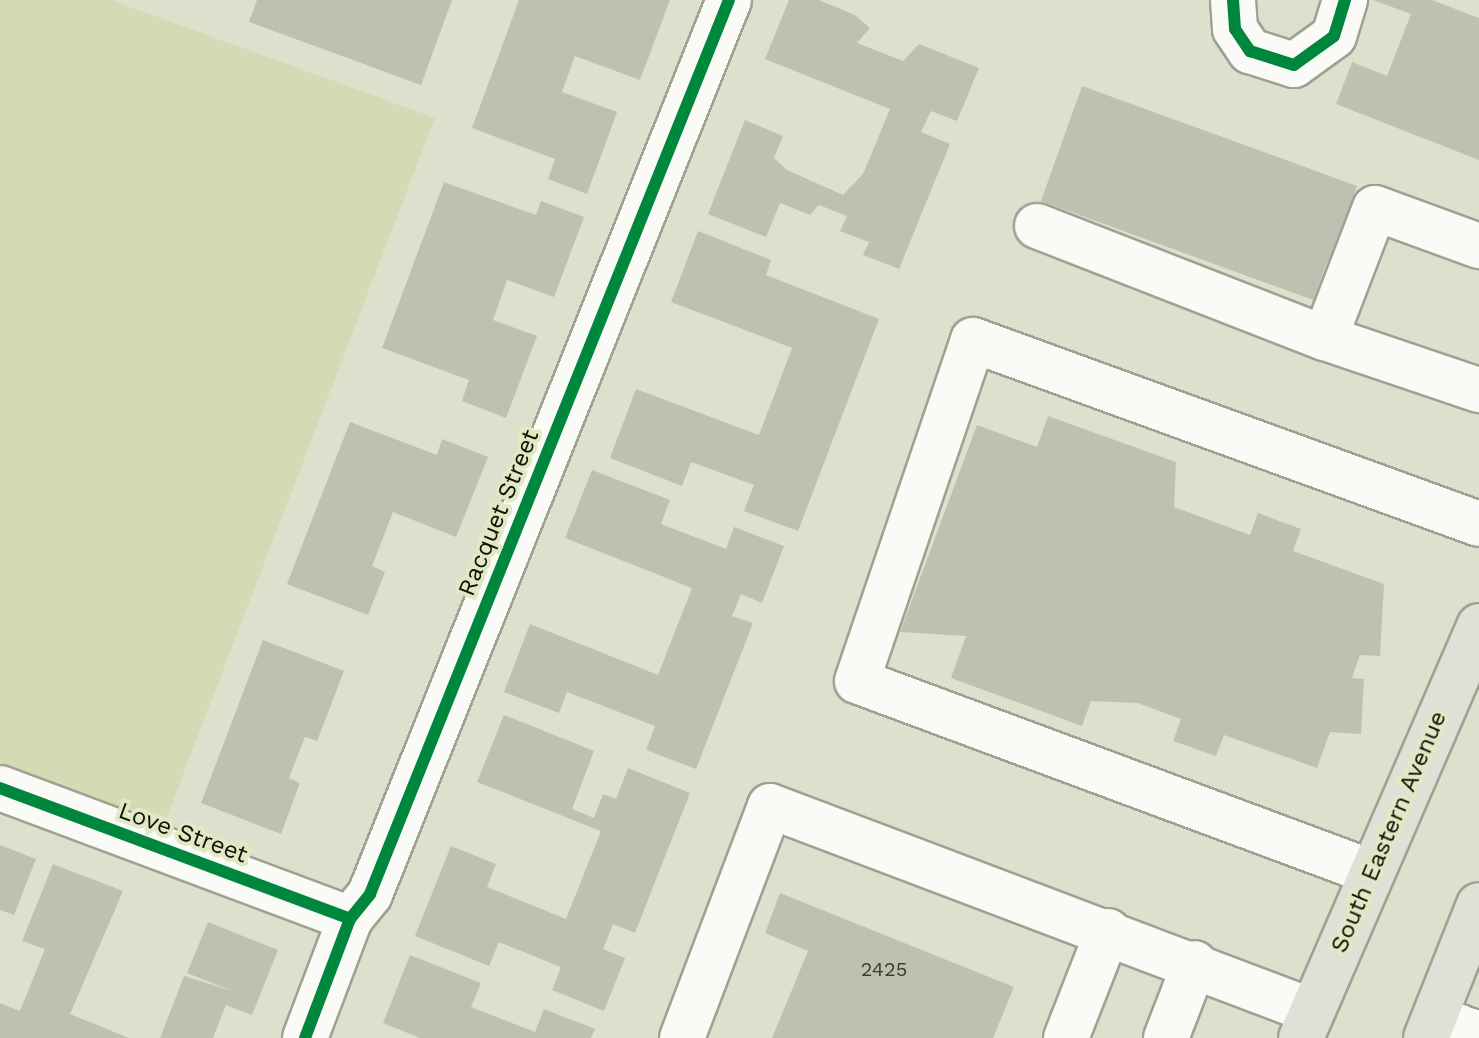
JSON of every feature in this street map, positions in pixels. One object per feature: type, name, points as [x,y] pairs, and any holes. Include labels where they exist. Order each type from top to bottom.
[{"type":"main road","name":"South Eastern Avenue","points":[[1306,1024],[1479,626]]},
{"type":"main road","points":[[1430,1028],[1479,905]]},
{"type":"street","name":"Racquet Street","points":[[305,1038],[350,919],[370,894],[729,0]]},
{"type":"street","points":[[1233,0],[1235,29],[1250,51],[1294,65],[1334,36],[1345,0]]},
{"type":"street","points":[[1325,338],[1375,208],[1479,246]]},
{"type":"street","points":[[1037,226],[1325,338],[1479,390]]},
{"type":"street","points":[[1371,872],[857,681],[973,340],[1479,524]]},
{"type":"street","name":"Love Street","points":[[0,788],[350,919]]},
{"type":"street","points":[[682,1038],[770,806],[1195,963],[1306,1024]]},
{"type":"street","points":[[1066,1038],[1108,931]]},
{"type":"street","points":[[1166,1038],[1195,963]]},
{"type":"street","points":[[1430,1028],[1479,1034]]},
{"type":"green space","points":[[0,0],[111,0],[435,118],[164,824],[0,762]]},
{"type":"building","points":[[257,0],[452,0],[421,85],[249,22]]},
{"type":"building","points":[[519,0],[670,0],[640,80],[575,56],[562,92],[617,112],[587,194],[548,179],[555,159],[472,128]]},
{"type":"building","points":[[789,0],[819,0],[855,15],[870,28],[857,43],[903,61],[919,44],[979,68],[957,121],[931,111],[921,132],[950,144],[899,269],[863,255],[869,242],[840,231],[847,216],[819,205],[810,215],[780,203],[766,237],[708,214],[745,120],[783,136],[774,158],[787,170],[843,195],[863,174],[890,109],[765,59]]},
{"type":"building","points":[[1373,0],[1432,0],[1479,18],[1479,160],[1336,104],[1352,62],[1387,76],[1411,14]]},
{"type":"building","points":[[1082,86],[1357,186],[1340,232],[1355,237],[1344,268],[1327,262],[1313,300],[1041,201]]},
{"type":"building","points":[[444,182],[536,215],[541,201],[584,217],[554,297],[507,280],[493,320],[537,336],[506,418],[462,401],[469,380],[382,348]]},
{"type":"building","points":[[698,231],[771,260],[766,275],[879,319],[798,531],[744,511],[754,485],[691,462],[682,486],[610,458],[636,389],[759,435],[792,348],[671,302]]},
{"type":"building","points":[[1048,416],[1176,462],[1174,507],[1250,535],[1258,513],[1301,529],[1293,551],[1384,584],[1380,656],[1360,655],[1352,678],[1364,679],[1361,734],[1330,732],[1317,768],[1224,735],[1216,756],[1173,741],[1181,719],[1138,703],[1091,701],[1082,726],[951,678],[966,636],[900,632],[977,425],[1037,447]]},
{"type":"building","points":[[350,422],[437,455],[442,439],[488,457],[456,537],[393,512],[372,566],[385,572],[368,615],[287,584]]},
{"type":"building","points":[[592,470],[670,500],[661,524],[726,549],[734,527],[784,546],[762,603],[741,594],[732,616],[753,623],[696,769],[646,750],[655,726],[567,692],[559,713],[504,692],[530,624],[658,675],[692,588],[565,538]]},
{"type":"building","points":[[263,640],[344,671],[317,741],[305,737],[289,778],[300,783],[281,834],[201,803]]},
{"type":"building","points":[[504,715],[594,751],[572,809],[594,818],[603,794],[616,799],[628,768],[690,793],[635,933],[613,924],[603,949],[625,958],[604,1011],[552,990],[561,967],[499,942],[489,966],[415,936],[451,846],[496,864],[487,887],[566,919],[601,831],[477,782]]},
{"type":"building","points":[[0,845],[36,859],[14,915],[0,910]]},
{"type":"building","points":[[53,864],[123,891],[70,1014],[129,1038],[0,1038],[0,1003],[20,1011],[45,949],[22,941]]},
{"type":"building","points":[[780,893],[1014,987],[993,1038],[772,1038],[808,951],[765,933]]},
{"type":"building","points":[[208,922],[278,950],[252,1015],[226,1005],[213,1038],[160,1038],[184,976],[232,991],[187,973]]},
{"type":"building","points":[[410,955],[481,983],[471,1007],[535,1032],[544,1009],[595,1029],[591,1038],[420,1038],[383,1023]]},
{"type":"cycle path","points":[[305,1038],[350,919],[370,894],[729,0]]},
{"type":"cycle path","points":[[1233,0],[1235,29],[1250,51],[1294,65],[1334,36],[1345,0]]},
{"type":"cycle path","points":[[0,788],[350,919]]}]
